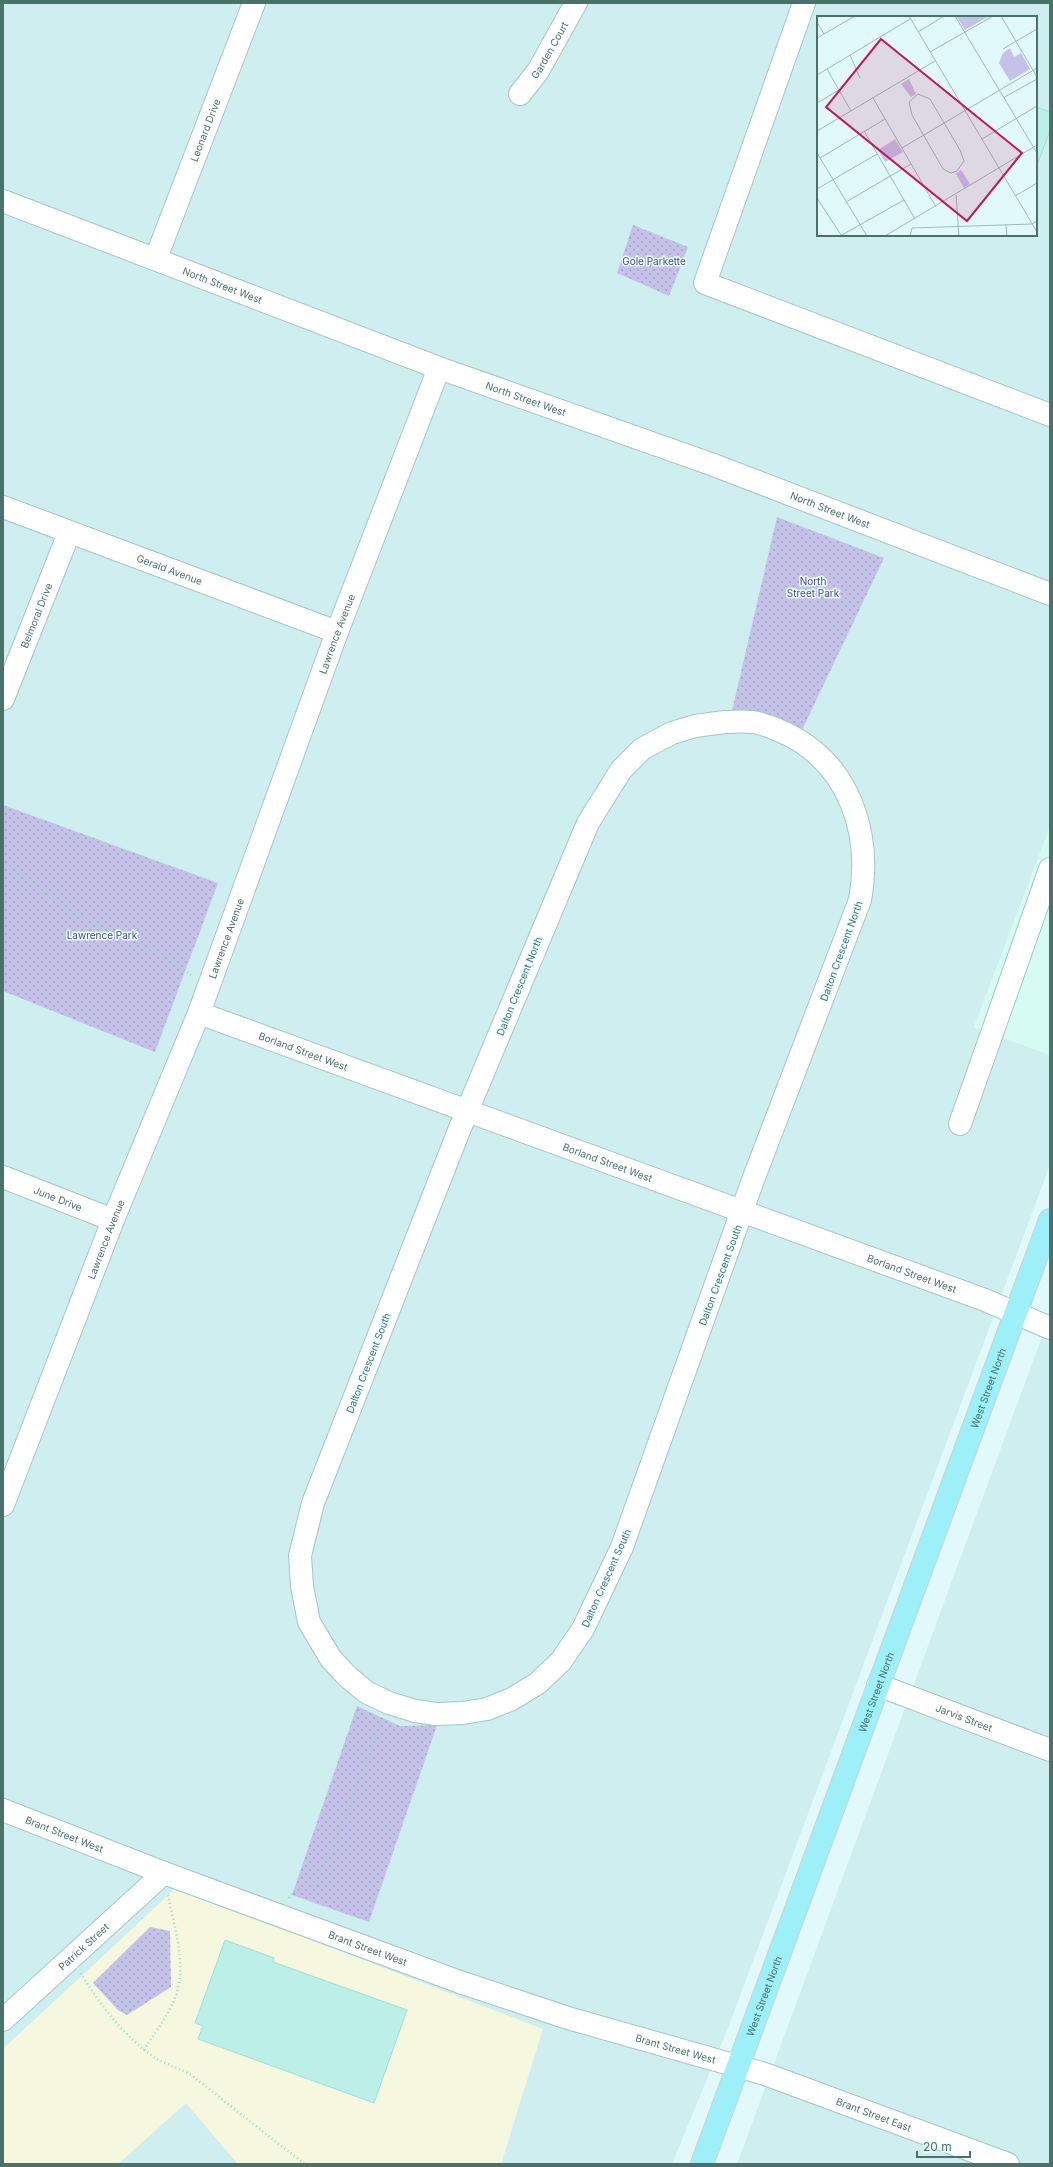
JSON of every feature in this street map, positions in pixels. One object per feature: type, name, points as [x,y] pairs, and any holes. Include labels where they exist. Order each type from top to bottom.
[{"type":"main road","name":"West Street North","points":[[702,2164],[1050,1220]]},
{"type":"street","name":"Leonard Drive","points":[[156,258],[254,3]]},
{"type":"street","name":"Garden Court","points":[[520,94],[538,71],[576,3]]},
{"type":"street","points":[[804,3],[705,283],[1050,415]]},
{"type":"street","name":"North Street West","points":[[3,201],[156,258],[439,368],[711,464],[1050,594]]},
{"type":"street","name":"Lawrence Avenue","points":[[3,1505],[113,1220],[199,1013],[337,632],[439,368]]},
{"type":"street","name":"Gerald Avenue","points":[[3,507],[69,533],[337,632]]},
{"type":"street","name":"Belmoral Drive","points":[[3,698],[69,533]]},
{"type":"street","name":"Dalton Crescent North","points":[[467,1111],[575,850],[604,795],[621,770],[642,749],[655,740],[695,726],[724,722],[753,722],[777,730],[799,740],[821,757],[836,775],[850,798],[858,821],[864,876],[860,900],[849,932],[742,1212]]},
{"type":"street","points":[[960,1124],[1050,869]]},
{"type":"street","name":"Borland Street West","points":[[199,1013],[1016,1313],[1050,1328]]},
{"type":"street","name":"Dalton Crescent South","points":[[467,1111],[313,1503],[300,1556],[302,1586],[309,1622],[331,1659],[347,1676],[366,1692],[389,1703],[415,1711],[436,1714],[463,1713],[487,1709],[512,1699],[538,1683],[561,1661],[573,1645],[594,1608],[622,1547],[742,1212]]},
{"type":"street","name":"June Drive","points":[[3,1177],[113,1220]]},
{"type":"street","name":"Jarvis Street","points":[[878,1685],[1050,1750]]},
{"type":"street","name":"Brant Street West","points":[[3,1810],[164,1873],[431,1971],[568,2018],[738,2067]]},
{"type":"street","name":"Patrick Street","points":[[3,2020],[164,1873]]},
{"type":"street","name":"Brant Street East","points":[[738,2067],[765,2074],[1008,2164]]},
{"type":"path","points":[[3,861],[55,900],[96,923],[167,957],[208,989]]},
{"type":"path","points":[[282,1916],[292,1892],[312,1887],[316,1880],[338,1835],[389,1703]]},
{"type":"path","points":[[144,2050],[170,2009],[180,1977],[180,1959],[164,1873]]},
{"type":"path","points":[[72,1957],[97,1999],[125,2032],[144,2050],[158,2060],[194,2077],[217,2097],[306,2164]]},
{"type":"shaded area","points":[[3,3],[1050,3],[1050,827],[974,1027],[1050,1055],[1050,1165],[728,2028],[672,2164],[501,2164],[510,2136],[177,1889],[3,2049]]},
{"type":"shaded area","points":[[1050,827],[1050,1055],[974,1027]]},
{"type":"shaded area","points":[[1050,1315],[1050,2164],[737,2164]]},
{"type":"shaded area","points":[[176,1888],[543,2029],[501,2164],[238,2164],[186,2103],[118,2164],[3,2164],[3,2049]]},
{"type":"shaded area","points":[[186,2103],[238,2164],[118,2164]]},
{"type":"green space","name":"Gole Parkette","points":[[633,225],[688,247],[669,296],[617,273]]},
{"type":"green space","name":"North Street Park","points":[[777,517],[884,558],[802,730],[732,711]]},
{"type":"green space","name":"Lawrence Park","points":[[3,805],[218,883],[155,1052],[3,991]]},
{"type":"green space","points":[[357,1706],[400,1726],[437,1725],[369,1922],[292,1895]]},
{"type":"green space","points":[[150,1927],[170,1931],[171,1987],[127,2015],[118,2010],[93,1983]]},
{"type":"building","points":[[1037,107],[1050,112],[1050,131],[1037,165]]},
{"type":"building","points":[[225,1940],[274,1958],[273,1962],[407,2010],[374,2103],[198,2039],[203,2026],[195,2023]]}]
